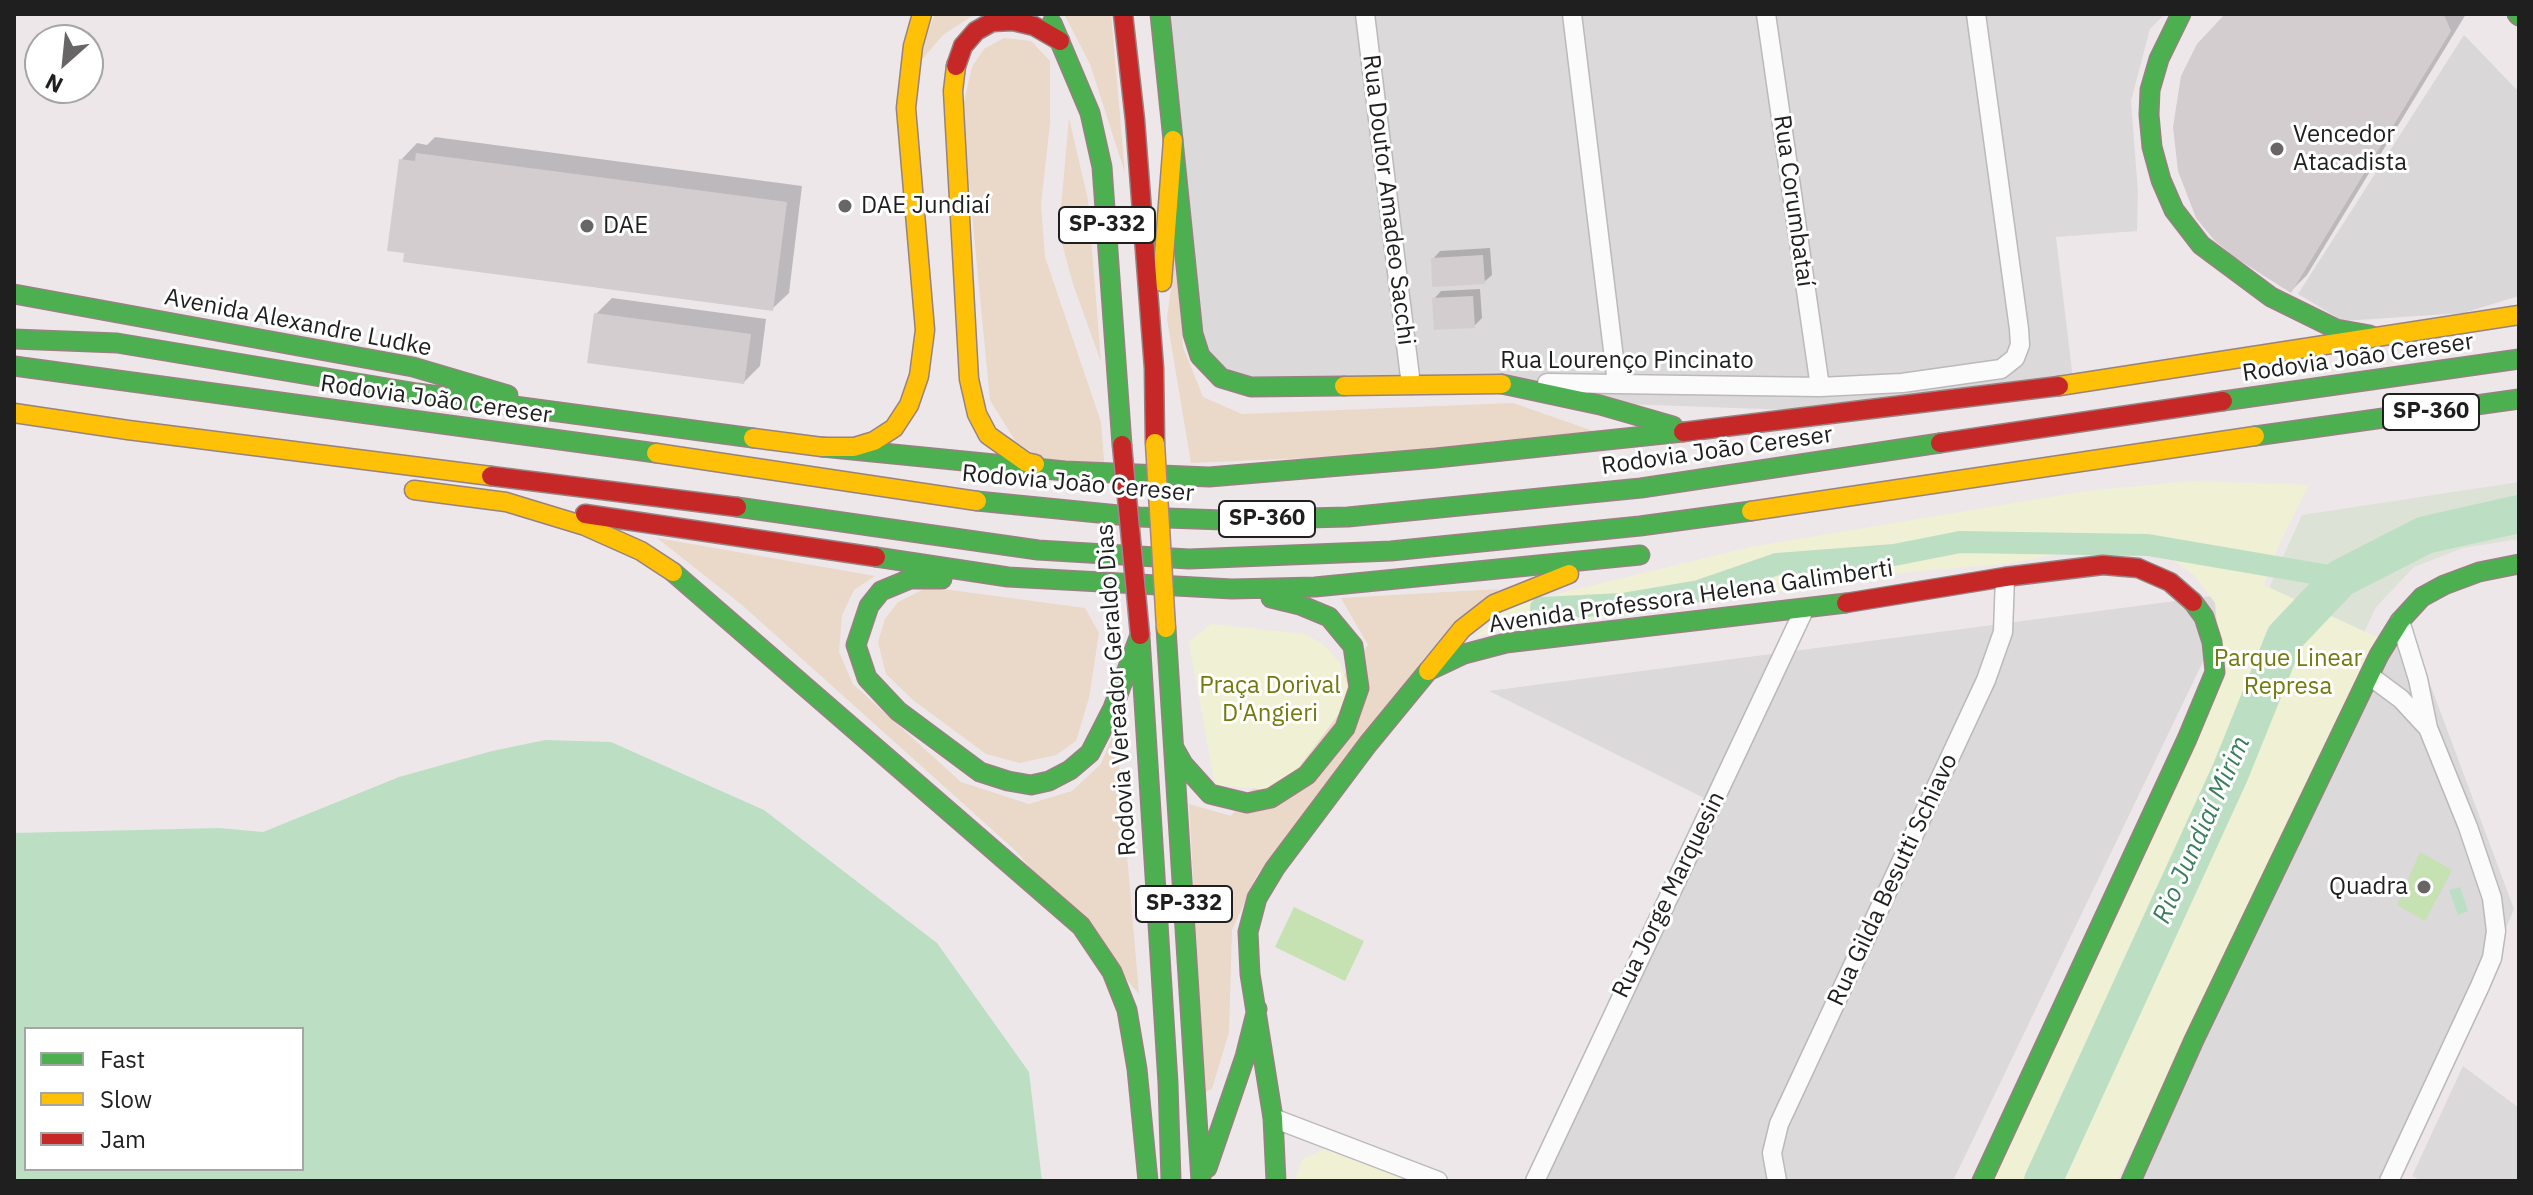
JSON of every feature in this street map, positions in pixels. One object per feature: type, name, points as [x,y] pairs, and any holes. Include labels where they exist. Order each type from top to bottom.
[{"type":"main road","points":[[822,447],[854,447],[874,441],[894,428],[909,405],[919,376],[925,330],[906,108],[913,46],[922,14]]},
{"type":"main road","name":"Rodovia Vereador Geraldo Dias","points":[[1048,14],[1090,113],[1102,167],[1122,445],[1140,635],[1168,1083],[1171,1181]]},
{"type":"main road","name":"SP-332","points":[[1123,14],[1135,120],[1154,368],[1155,443],[1202,1181]]},
{"type":"main road","points":[[1154,368],[1173,140],[1160,14]]},
{"type":"main road","points":[[2181,14],[2159,59],[2150,90],[2152,147],[2174,210],[2201,245],[2271,297],[2336,329],[2381,337]]},
{"type":"main road","points":[[1060,41],[1034,26],[1013,21],[992,22],[976,31],[963,46],[953,91],[969,379],[977,414],[988,435],[1026,462],[1065,471]]},
{"type":"main road","name":"Rua Lourenço Pincinato","points":[[1173,140],[1193,334],[1200,356],[1221,378],[1251,387],[1502,384]]},
{"type":"main road","name":"Avenida Alexandre Ludke","points":[[14,294],[413,367],[569,413]]},
{"type":"main road","points":[[14,339],[117,343],[417,393],[822,447],[1065,471],[1209,477],[1436,458],[2043,389],[2519,315]]},
{"type":"main road","name":"Rodovia João Cereser","points":[[14,366],[656,453],[999,504],[1139,517],[1223,520],[1348,517],[1641,488],[2519,359]]},
{"type":"main road","points":[[1502,384],[1600,405],[1690,431]]},
{"type":"main road","name":"SP-360","points":[[14,413],[820,517],[1038,550],[1189,559],[1391,551],[1640,526],[2519,399]]},
{"type":"main road","points":[[2399,417],[2519,412]]},
{"type":"main road","points":[[128,430],[325,474]]},
{"type":"main road","points":[[399,488],[1008,577]]},
{"type":"main road","points":[[506,502],[599,532],[641,551],[684,579],[1081,926],[1112,972],[1127,1010],[1137,1069],[1148,1181]]},
{"type":"main road","points":[[1698,537],[1814,503]]},
{"type":"main road","points":[[1140,635],[1113,708],[1090,753],[1070,770],[1049,781],[1031,785],[980,772],[898,711],[867,678],[856,645],[869,606],[881,591],[910,579],[1008,577],[1232,589],[1315,587],[1647,553],[1568,574],[1494,604],[1462,629],[1428,671]]},
{"type":"main road","points":[[2131,1181],[2194,1040],[2370,676],[2400,621],[2422,597],[2444,585],[2479,572],[2519,564]]},
{"type":"main road","name":"Avenida Professora Helena Galimberti","points":[[1276,1181],[1273,1118],[1250,974],[1248,932],[1257,898],[1275,868],[1368,744],[1428,671],[1464,654],[1506,643],[1804,610],[2005,577],[2112,565],[2138,568],[2182,590],[2204,617],[2215,660],[2212,681],[1982,1181]]},
{"type":"main road","points":[[1174,748],[1183,764],[1210,794],[1247,803],[1271,798],[1307,775],[1345,728],[1359,688],[1353,646],[1329,617],[1300,605],[1232,589]]},
{"type":"main road","points":[[1202,1181],[1245,1057],[1257,1009]]},
{"type":"street","name":"Rua Doutor Amadeo Sacchi","points":[[1365,14],[1411,385]]},
{"type":"street","points":[[1572,14],[1617,383]]},
{"type":"street","name":"Rua Corumbataí","points":[[1766,14],[1820,387]]},
{"type":"street","name":"Rua Lourenço Pincinato","points":[[1502,384],[1820,387],[1902,383],[2001,369],[2015,358],[2020,345],[2019,329],[1976,14]]},
{"type":"street","name":"Rua Gilda Besutti Schiavo","points":[[1777,1181],[1772,1153],[1779,1124],[1986,680],[2003,632],[2005,577]]},
{"type":"street","name":"Rua Jorge Marquesin","points":[[1535,1181],[1804,610]]},
{"type":"street","points":[[2389,1181],[2492,958],[2496,931],[2492,898],[2428,728],[2418,679],[2400,621]]},
{"type":"street","points":[[2370,676],[2401,699],[2428,728]]},
{"type":"street","points":[[1273,1118],[1438,1181]]},
{"type":"shaded area","points":[[935,14],[975,14],[943,35],[913,70]]},
{"type":"shaded area","points":[[1064,14],[1111,14],[1125,173],[1090,64]]},
{"type":"shaded area","points":[[1166,14],[2165,14],[2150,29],[2131,101],[2138,192],[2137,231],[2056,237],[2074,388],[1901,414],[1595,403],[1424,378],[1231,383],[1203,351]]},
{"type":"shaded area","points":[[2464,35],[2519,92],[2519,296],[2463,313],[2343,321],[2298,294]]},
{"type":"shaded area","points":[[1004,38],[1031,41],[1050,61],[1050,123],[1041,204],[1045,257],[1101,422],[1105,473],[1055,467],[1016,442],[990,400],[962,111],[972,67],[984,49]]},
{"type":"shaded area","points":[[1069,118],[1088,200],[1101,362],[1073,284],[1059,232]]},
{"type":"shaded area","points":[[1176,246],[1183,347],[1203,397],[1242,414],[1513,403],[1616,439],[1488,450],[1191,463],[1167,319]]},
{"type":"shaded area","points":[[657,538],[875,576],[854,590],[842,615],[839,652],[853,684],[961,782],[1029,804],[1072,791],[1101,764],[1116,727],[1139,994],[1016,851],[742,605]]},
{"type":"shaded area","points":[[928,587],[1085,608],[1099,633],[1089,698],[1076,741],[1056,755],[1020,763],[986,754],[913,700],[886,674],[878,642],[885,619],[898,602]]},
{"type":"shaded area","points":[[1499,589],[1257,875],[1232,930],[1229,1032],[1212,1089],[1205,1092],[1189,804],[1231,816],[1368,645],[1341,598]]},
{"type":"shaded area","points":[[2236,593],[1953,1181],[1532,1181],[1704,798],[1489,691]]},
{"type":"shaded area","points":[[2405,617],[2514,909],[2400,1181],[2135,1181]]},
{"type":"shaded area","points":[[545,740],[611,742],[764,810],[937,943],[1029,1072],[1042,1181],[14,1181],[14,833],[219,828],[263,832],[399,777]]},
{"type":"shaded area","name":"Quadra","points":[[2420,852],[2452,870],[2425,921],[2397,905]]},
{"type":"shaded area","points":[[2460,887],[2468,911],[2458,915],[2449,890]]},
{"type":"shaded area","points":[[1294,907],[1364,941],[1345,981],[1275,947]]},
{"type":"shaded area","points":[[2463,1066],[2519,1108],[2519,1181],[2422,1181],[2412,1176]]},
{"type":"green space","name":"Parque Linear Represa","points":[[2193,481],[2309,485],[2279,545],[2264,585],[2381,639],[2117,1181],[1984,1181],[2220,658],[2215,603],[2194,575],[2167,556],[2141,551],[2080,550],[2006,564],[1909,572],[1577,622],[1510,628],[1475,637],[1508,606],[1750,547],[2086,491]]},
{"type":"green space","name":"Parque Linear Represa","points":[[2519,482],[2519,539],[2463,548],[2414,567],[2376,607],[2105,1181],[2001,1181],[2302,515]]},
{"type":"green space","name":"Praça Dorival D'Angieri","points":[[1211,624],[1305,634],[1325,646],[1340,663],[1348,685],[1342,710],[1281,791],[1215,785],[1189,642]]},
{"type":"green space","points":[[1330,1147],[1408,1181],[1294,1181],[1303,1159]]},
{"type":"building","name":"Vencedor Atacadista","points":[[2225,14],[2439,14],[2445,17],[2451,31],[2291,293],[2215,241],[2196,218],[2178,171],[2173,127],[2181,76],[2197,44]]},
{"type":"building","name":"DAE","points":[[416,153],[787,202],[773,311],[403,262],[404,253],[387,251],[399,159],[415,161]]},
{"type":"building","points":[[1483,255],[1485,284],[1432,287],[1431,258]]},
{"type":"building","points":[[1473,296],[1475,328],[1434,330],[1432,298]]},
{"type":"building","points":[[594,313],[751,334],[744,384],[587,363]]},
{"type":"waterway","name":"Rio Jundiaí Mirim","points":[[2043,1181],[2230,773],[2285,637],[2341,578],[2425,535],[2519,514]]},
{"type":"waterway","points":[[1541,608],[1622,604],[1699,591],[1777,564],[1894,555],[1960,542],[2148,545],[2341,578]]},
{"type":"traffic: fast","points":[[1160,14],[1193,334],[1200,356],[1221,378],[1251,387],[1344,386]]},
{"type":"traffic: fast","points":[[2181,14],[2159,59],[2150,90],[2149,115],[2152,147],[2174,210],[2201,245],[2271,297],[2336,329],[2370,335]]},
{"type":"traffic: fast","points":[[1052,23],[1090,113],[1102,167],[1122,445]]},
{"type":"traffic: fast","points":[[14,294],[413,367],[508,395]]},
{"type":"traffic: fast","points":[[14,339],[117,343],[417,393],[753,438]]},
{"type":"traffic: fast","points":[[2223,401],[2519,359]]},
{"type":"traffic: fast","points":[[14,366],[656,453]]},
{"type":"traffic: fast","points":[[1502,384],[1600,405],[1673,426]]},
{"type":"traffic: fast","points":[[2255,436],[2519,399]]},
{"type":"traffic: fast","points":[[822,447],[1065,471],[1209,477],[1436,458],[1683,432]]},
{"type":"traffic: fast","points":[[977,501],[1139,517],[1223,520],[1348,517],[1641,488],[1940,443]]},
{"type":"traffic: fast","points":[[737,507],[1038,550],[1189,559],[1391,551],[1640,526],[1751,511]]},
{"type":"traffic: fast","points":[[876,557],[1008,577],[1232,589],[1315,587],[1640,555]]},
{"type":"traffic: fast","points":[[2131,1181],[2194,1040],[2379,655],[2400,621],[2422,597],[2444,585],[2479,572],[2519,564]]},
{"type":"traffic: fast","points":[[673,572],[1081,926],[1112,972],[1127,1010],[1137,1069],[1148,1181]]},
{"type":"traffic: fast","points":[[942,579],[910,579],[881,591],[869,606],[856,645],[867,678],[898,711],[980,772],[1008,781],[1031,785],[1049,781],[1070,770],[1090,753],[1113,708],[1140,635]]},
{"type":"traffic: fast","points":[[1174,748],[1183,764],[1210,794],[1247,803],[1271,798],[1307,775],[1345,728],[1359,688],[1353,646],[1329,617],[1271,598]]},
{"type":"traffic: fast","points":[[1982,1181],[2187,739],[2215,672],[2212,642],[2204,617],[2193,602]]},
{"type":"traffic: fast","points":[[1276,1181],[1273,1118],[1250,974],[1248,932],[1257,898],[1275,868],[1368,744],[1428,671],[1464,654],[1506,643],[1846,603]]},
{"type":"traffic: fast","points":[[1166,628],[1201,1181]]},
{"type":"traffic: fast","points":[[1140,637],[1168,1083],[1171,1181]]},
{"type":"traffic: fast","points":[[1207,1168],[1245,1057],[1257,1009]]},
{"type":"traffic: slow","points":[[753,438],[822,447],[854,447],[874,441],[894,428],[909,405],[919,376],[925,330],[906,108],[913,46],[922,14]]},
{"type":"traffic: slow","points":[[956,66],[953,91],[969,379],[977,414],[988,435],[1026,462],[1035,464]]},
{"type":"traffic: slow","points":[[1162,282],[1173,140]]},
{"type":"traffic: slow","points":[[2059,386],[2519,315]]},
{"type":"traffic: slow","points":[[1344,386],[1502,384]]},
{"type":"traffic: slow","points":[[14,413],[491,476]]},
{"type":"traffic: slow","points":[[1751,511],[2255,436]]},
{"type":"traffic: slow","points":[[1155,443],[1166,628]]},
{"type":"traffic: slow","points":[[656,453],[977,501]]},
{"type":"traffic: slow","points":[[414,490],[506,502],[585,526],[641,551],[673,572]]},
{"type":"traffic: slow","points":[[1428,671],[1462,629],[1494,604],[1569,574]]},
{"type":"traffic: jam","points":[[1123,14],[1135,120],[1154,368],[1155,443]]},
{"type":"traffic: jam","points":[[956,66],[963,46],[976,31],[992,22],[1013,21],[1034,26],[1060,41]]},
{"type":"traffic: jam","points":[[1683,432],[2059,386]]},
{"type":"traffic: jam","points":[[1940,443],[2223,401]]},
{"type":"traffic: jam","points":[[1122,445],[1140,635]]},
{"type":"traffic: jam","points":[[491,476],[737,507]]},
{"type":"traffic: jam","points":[[585,514],[876,557]]},
{"type":"traffic: jam","points":[[1846,603],[2005,577],[2103,565],[2138,568],[2170,582],[2193,602]]},
{"type":"place","name":"Vencedor Atacadista","points":[[2277,149]]},
{"type":"place","name":"DAE Jundiaí","points":[[845,206]]},
{"type":"place","name":"DAE","points":[[587,226]]},
{"type":"place","name":"Quadra","points":[[2424,887]]}]
